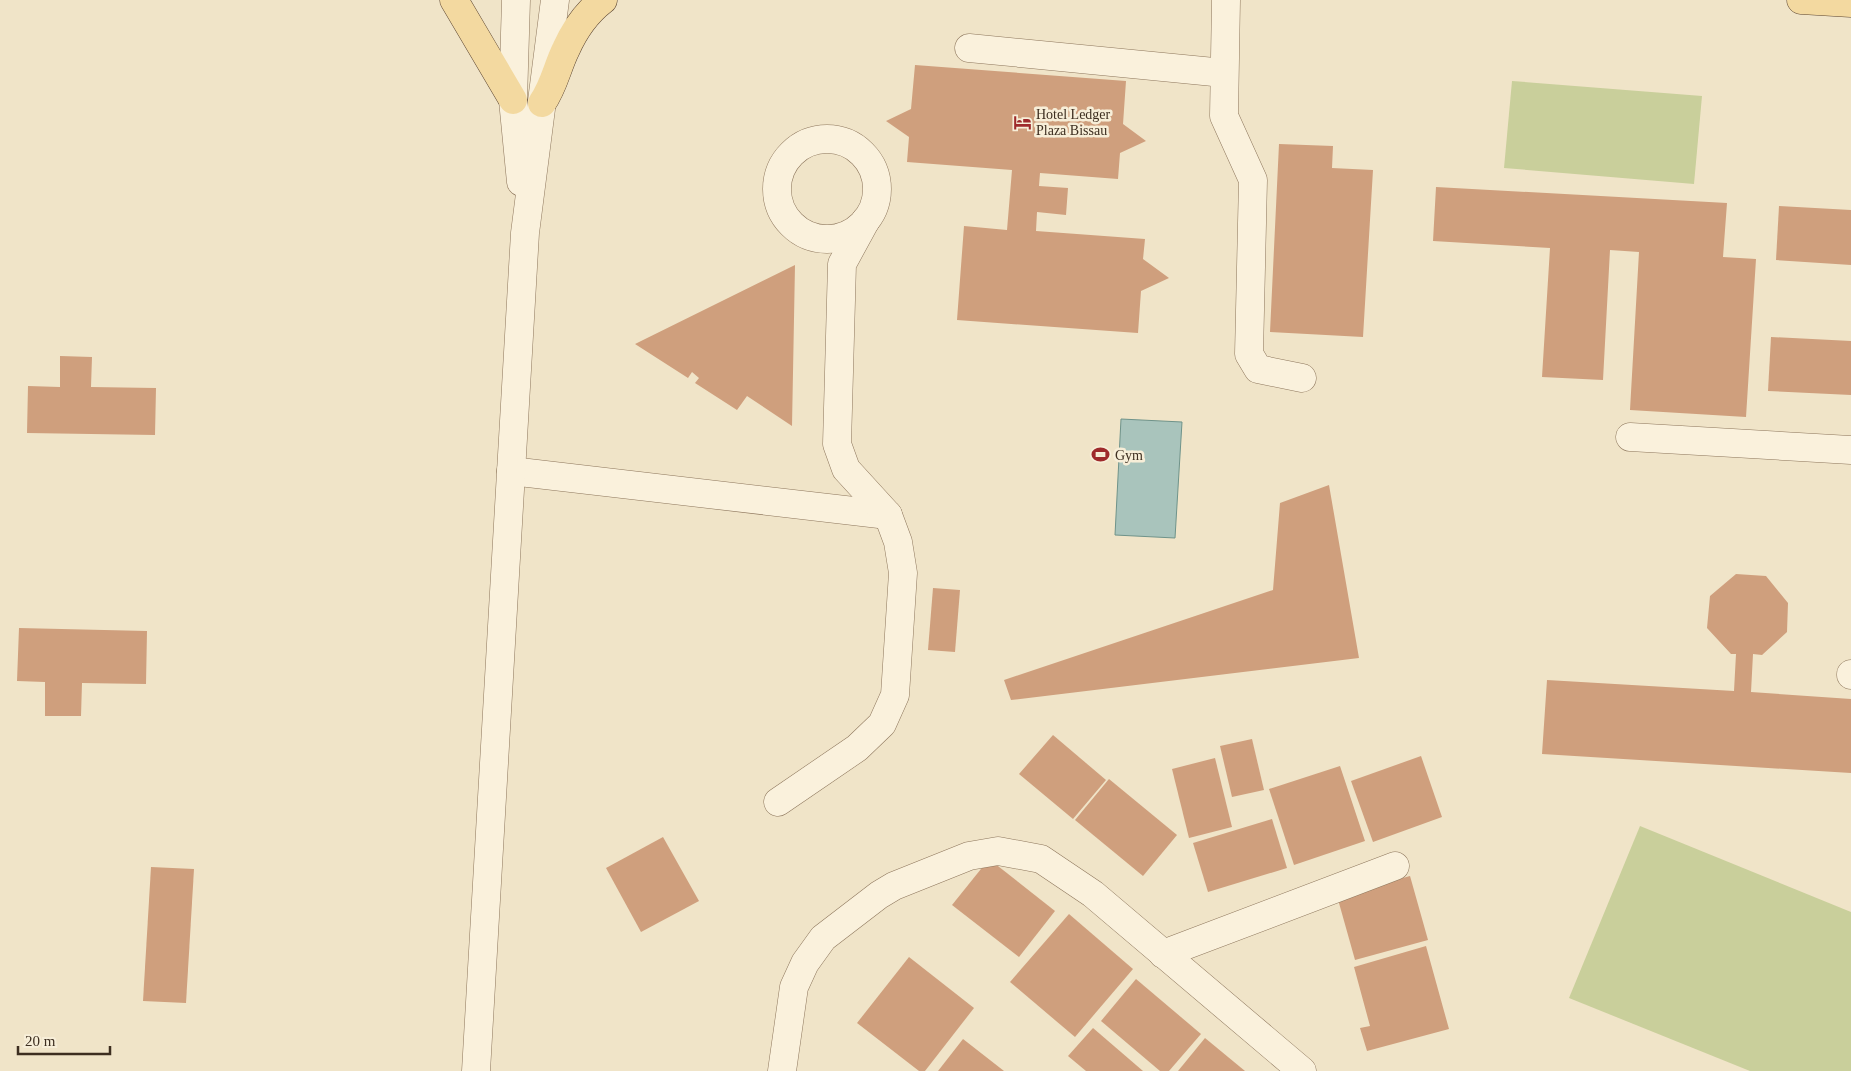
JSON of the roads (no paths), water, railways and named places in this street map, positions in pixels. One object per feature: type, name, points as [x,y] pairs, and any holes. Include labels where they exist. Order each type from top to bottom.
[{"type":"main road","points":[[454,0],[513,100]]},
{"type":"main road","points":[[542,103],[552,89],[565,50],[586,13],[603,0]]},
{"type":"main road","points":[[1801,0],[1851,3]]},
{"type":"street","points":[[516,0],[513,100],[525,233]]},
{"type":"street","points":[[476,1071],[525,233],[555,0]]},
{"type":"street","points":[[1226,0],[1224,116],[1253,180],[1249,354],[1258,368],[1302,378]]},
{"type":"street","points":[[969,48],[1224,73]]},
{"type":"street","points":[[778,802],[857,748],[882,724],[895,695],[903,573],[898,542],[888,515],[846,469],[837,444],[842,264],[866,220]]},
{"type":"street","points":[[1630,437],[1851,450]]},
{"type":"street","points":[[511,471],[888,515]]},
{"type":"street","points":[[782,1071],[794,987],[805,963],[823,938],[879,895],[968,856],[998,851],[1041,859],[1093,894],[1302,1071]]},
{"type":"street","points":[[1163,954],[1395,866]]},
{"type":"water","points":[[1121,419],[1182,422],[1175,538],[1115,535]]},
{"type":"place","name":"Hotel Ledger Plaza Bissau","points":[[1022,122]]},
{"type":"place","name":"Gym","points":[[1101,455]]}]
